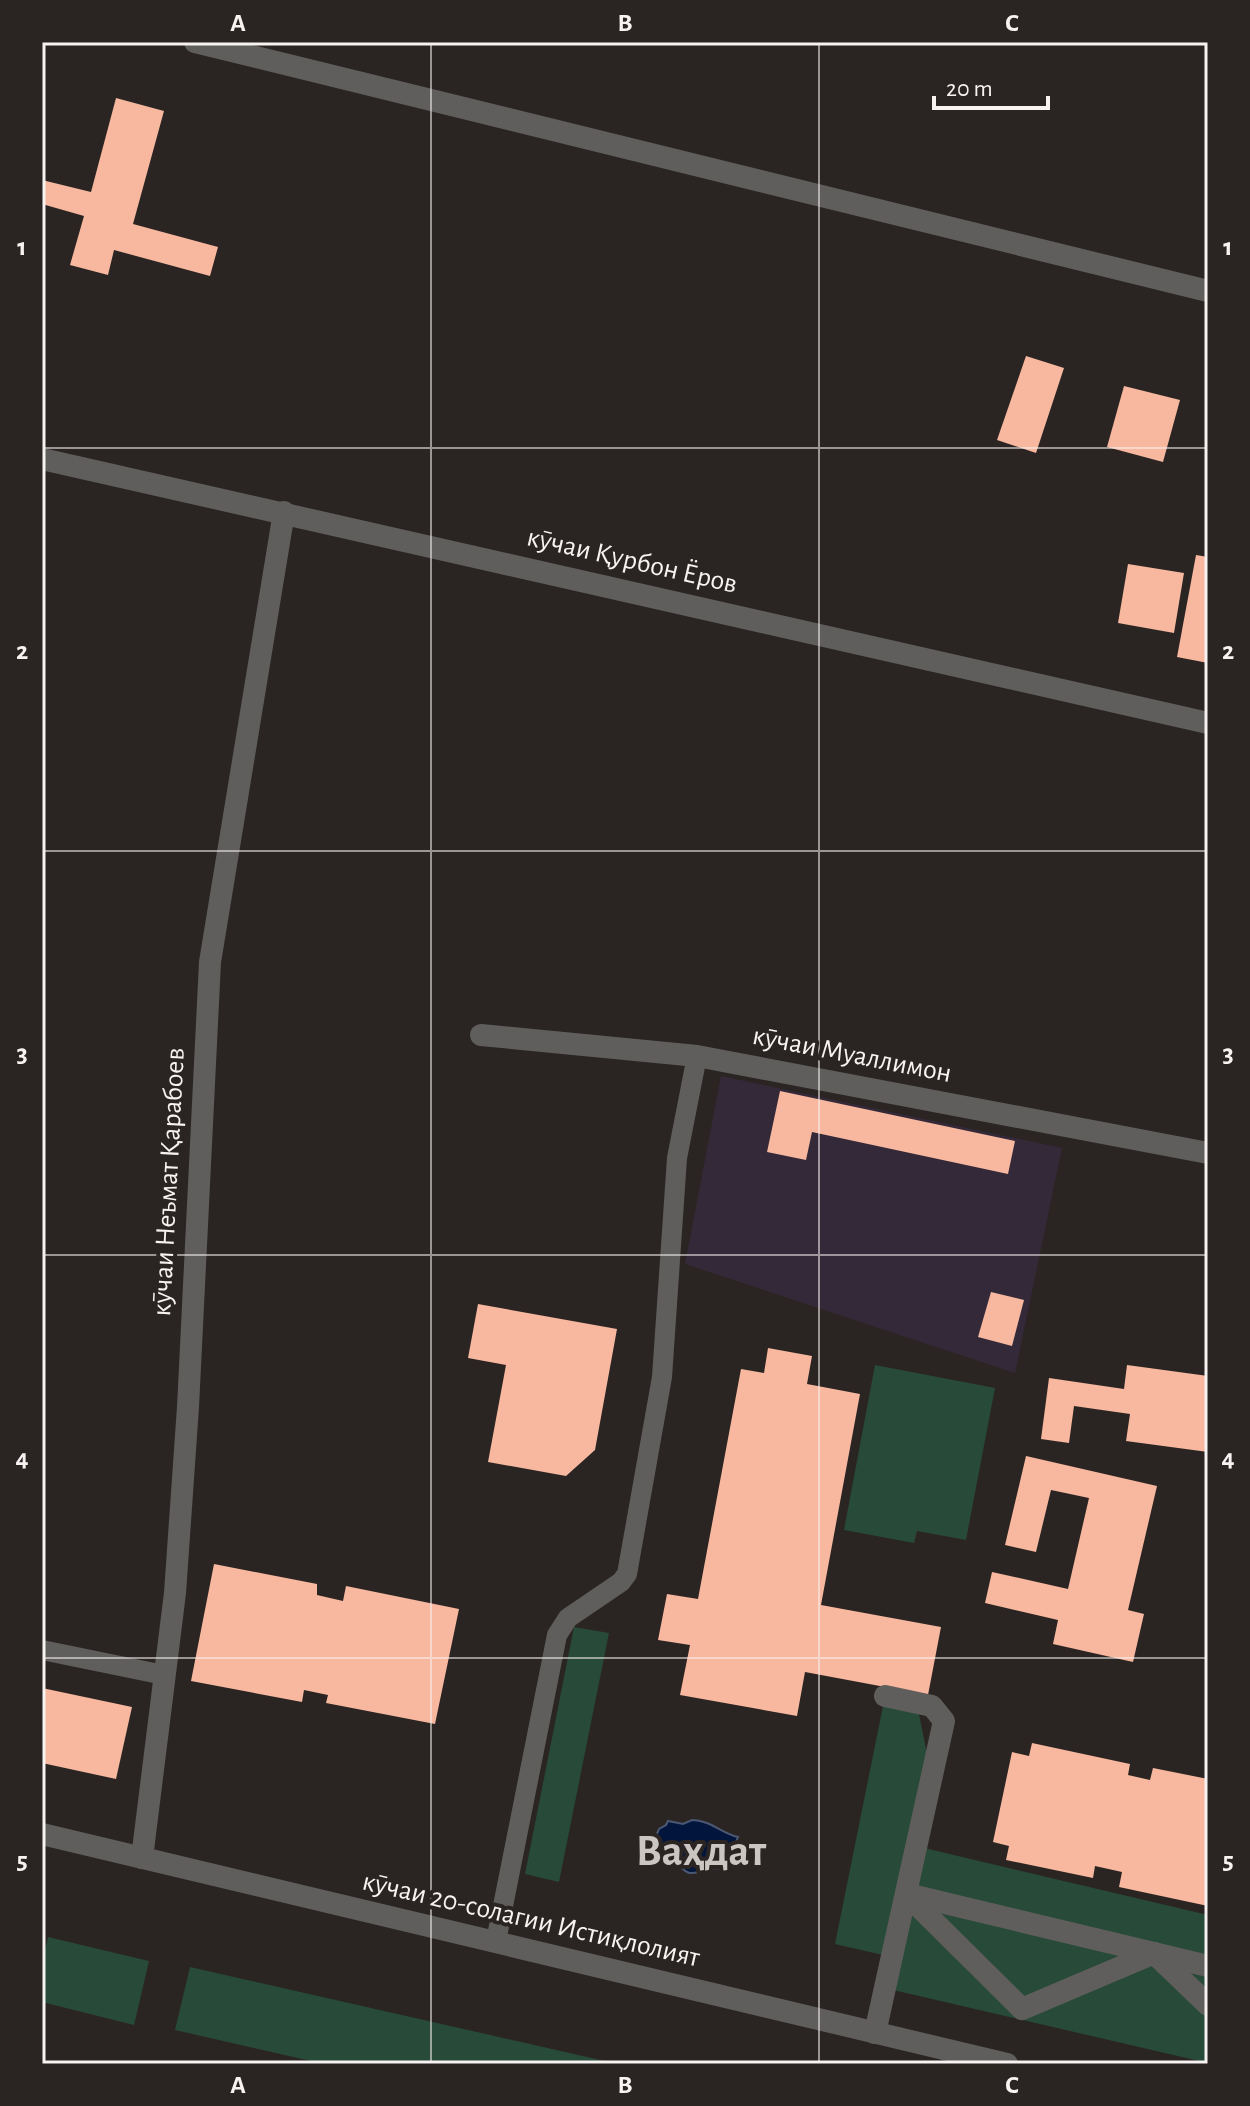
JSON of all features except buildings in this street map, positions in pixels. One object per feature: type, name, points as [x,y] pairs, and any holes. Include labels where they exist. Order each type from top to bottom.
[{"type":"street","points":[[195,42],[1208,291]]},
{"type":"street","name":"кӯчаи Қурбон Ёров","points":[[42,459],[1208,723]]},
{"type":"street","name":"кӯчаи Неъмат Қарабоев","points":[[142,1858],[175,1593],[188,1407],[210,962],[284,512]]},
{"type":"street","name":"кӯчаи Муаллимон","points":[[481,1035],[697,1056],[1208,1153]]},
{"type":"street","points":[[875,2033],[944,1721],[932,1706],[885,1696]]},
{"type":"street","name":"кӯчаи 20-солагии Истиқлолият","points":[[42,1834],[1007,2064]]},
{"type":"street","points":[[906,1894],[1208,1966]]},
{"type":"street","points":[[906,1894],[1022,2009],[1154,1953]]},
{"type":"street","points":[[1154,1953],[1208,2005]]},
{"type":"lane","points":[[496,1941],[557,1635],[568,1618],[621,1582],[627,1574],[662,1377],[677,1158],[697,1056]]},
{"type":"lane","points":[[42,1650],[164,1675]]},
{"type":"shaded area","points":[[721,1076],[1062,1148],[1015,1373],[685,1264]]},
{"type":"green space","points":[[875,1365],[995,1388],[966,1540],[917,1531],[914,1543],[844,1530]]},
{"type":"green space","points":[[574,1627],[609,1633],[559,1882],[525,1874]]},
{"type":"green space","points":[[883,1706],[919,1714],[927,1754],[883,1955],[835,1944]]},
{"type":"green space","points":[[920,1847],[1208,1915],[1208,2063],[889,1989]]},
{"type":"green space","points":[[48,1937],[149,1961],[134,2025],[42,2002],[42,1963]]},
{"type":"green space","points":[[190,1967],[618,2064],[324,2064],[175,2030]]},
{"type":"water","points":[[692,1820],[738,1837],[736,1842],[742,1848],[744,1857],[739,1864],[731,1866],[729,1871],[716,1868],[689,1873],[675,1858],[660,1856],[654,1841],[659,1829],[668,1821],[683,1824]]},
{"type":"district","name":"Ваҳдат","points":[[701,1852]]}]
